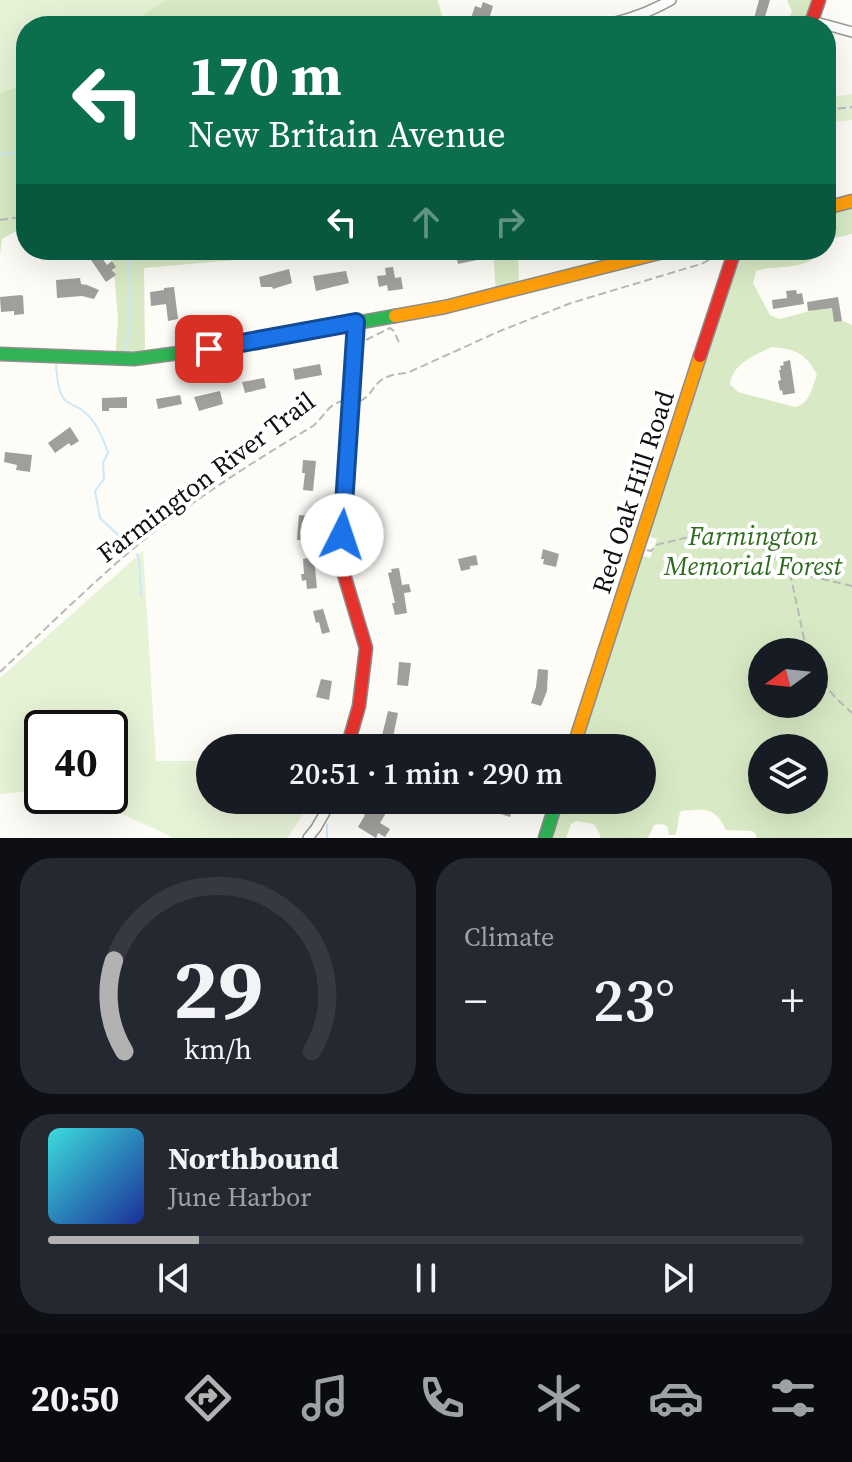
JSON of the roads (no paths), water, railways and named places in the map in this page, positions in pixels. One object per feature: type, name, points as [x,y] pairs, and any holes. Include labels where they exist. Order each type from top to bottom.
[{"type":"street","points":[[636,16],[671,0]]},
{"type":"street","points":[[0,354],[134,359],[209,349],[445,307],[631,260]]},
{"type":"street","name":"Red Oak Hill Road","points":[[578,734],[732,260]]},
{"type":"street","points":[[351,734],[359,706],[366,648],[340,561],[356,322]]},
{"type":"street","points":[[308,838],[324,814]]},
{"type":"street","points":[[545,838],[553,814]]},
{"type":"waterway","points":[[0,154],[16,152]]},
{"type":"waterway","points":[[126,351],[131,311],[127,260]]},
{"type":"waterway","points":[[56,365],[62,396],[91,419],[108,453],[103,463],[104,479],[95,491],[100,518],[130,546]]},
{"type":"waterway","points":[[137,554],[141,596]]},
{"type":"waterway","points":[[327,825],[327,838]]},
{"type":"park label","name":"Farmington Memorial Forest","points":[[753,551]]}]
